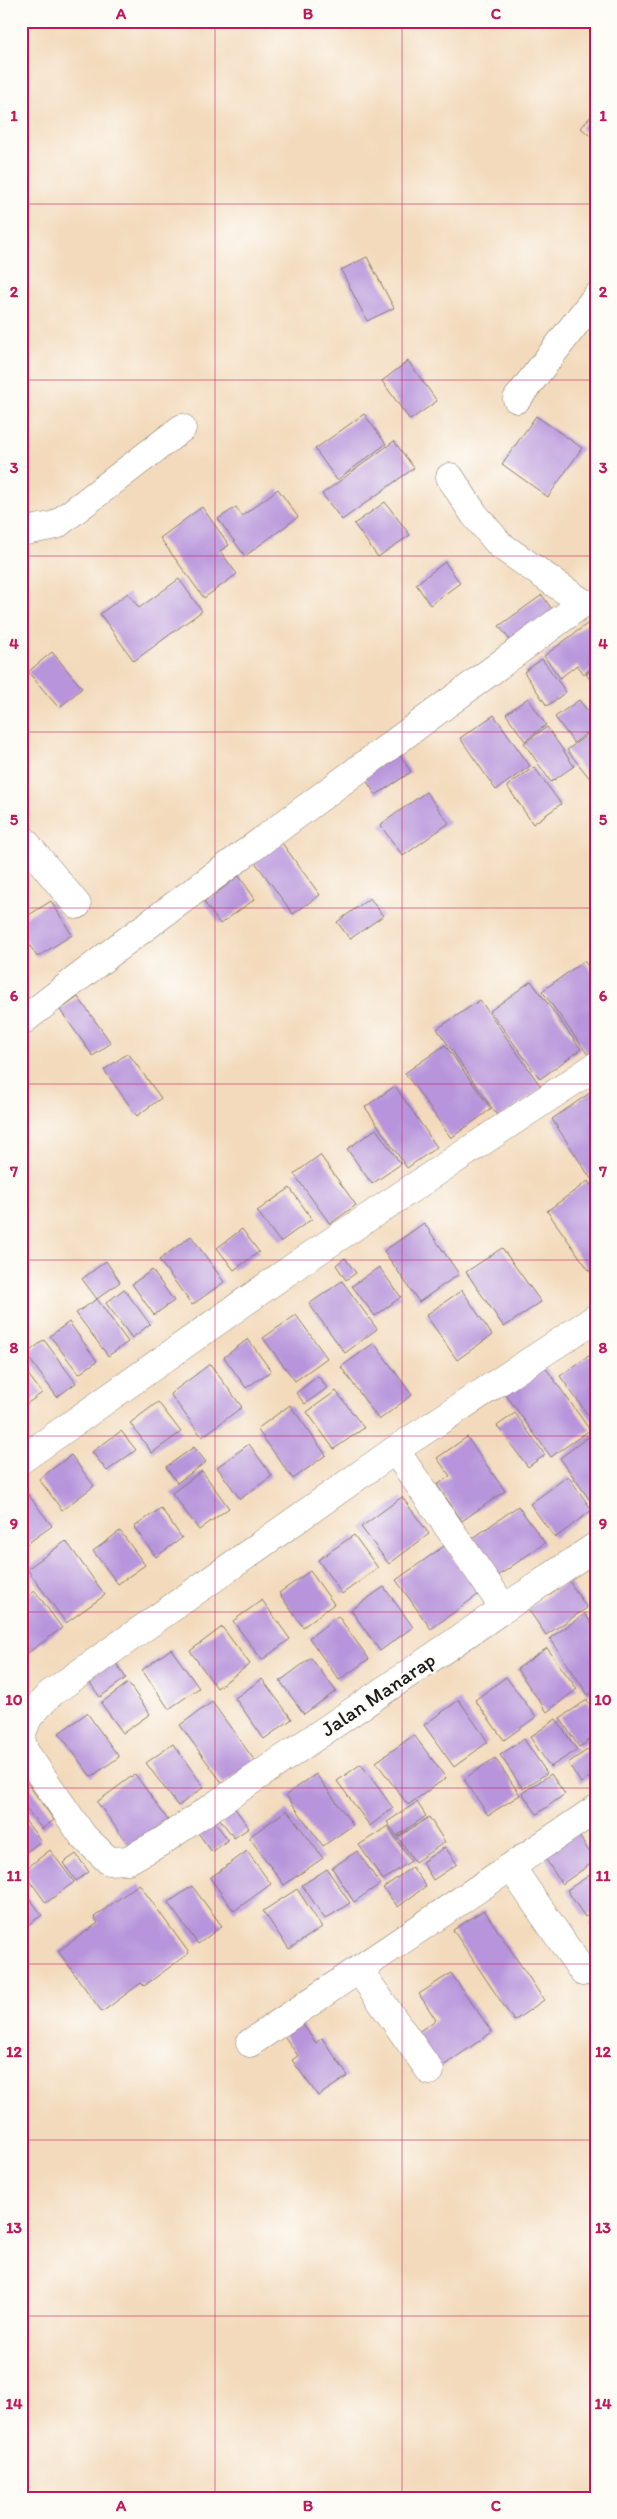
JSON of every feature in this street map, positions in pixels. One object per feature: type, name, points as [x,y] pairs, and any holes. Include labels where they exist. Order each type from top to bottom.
[{"type":"street","points":[[517,399],[596,297]]},
{"type":"street","points":[[21,532],[56,524],[182,428]]},
{"type":"street","points":[[21,1022],[129,939],[589,604],[500,545],[474,514],[450,477]]},
{"type":"street","points":[[21,837],[77,906]]},
{"type":"street","points":[[21,1460],[301,1262],[596,1066]]},
{"type":"street","points":[[21,1737],[29,1716],[50,1694],[395,1450],[596,1318]]},
{"type":"street","points":[[395,1450],[504,1608]]},
{"type":"street","name":"Jalan Manarap","points":[[21,1737],[25,1752],[77,1828],[108,1861],[128,1860],[162,1842],[596,1546]]},
{"type":"street","points":[[250,2043],[596,1809]]},
{"type":"street","points":[[511,1867],[583,1972]]},
{"type":"street","points":[[359,1970],[430,2071]]},
{"type":"building","points":[[596,110],[596,141],[581,128]]},
{"type":"building","points":[[367,257],[394,308],[367,321],[341,270]]},
{"type":"building","points":[[408,361],[437,401],[410,420],[382,381]]},
{"type":"building","points":[[364,414],[386,444],[337,480],[315,449]]},
{"type":"building","points":[[536,416],[582,448],[548,497],[502,464]]},
{"type":"building","points":[[394,441],[414,468],[342,520],[322,494]]},
{"type":"building","points":[[278,489],[298,517],[245,556],[218,519],[236,507],[242,516]]},
{"type":"building","points":[[385,502],[410,535],[378,557],[354,524]]},
{"type":"building","points":[[202,507],[229,545],[220,551],[237,574],[204,598],[160,538]]},
{"type":"building","points":[[445,562],[460,583],[430,605],[416,584]]},
{"type":"building","points":[[179,579],[202,611],[134,661],[100,614],[128,593],[139,608]]},
{"type":"building","points":[[542,595],[554,612],[512,643],[499,626]]},
{"type":"building","points":[[591,621],[596,627],[596,665],[584,674],[577,665],[560,678],[544,656]]},
{"type":"building","points":[[52,652],[82,688],[59,708],[28,672]]},
{"type":"building","points":[[542,659],[566,692],[547,706],[524,672]]},
{"type":"building","points":[[596,667],[596,688],[586,674]]},
{"type":"building","points":[[528,698],[546,725],[525,741],[506,714]]},
{"type":"building","points":[[579,700],[596,721],[596,726],[574,743],[555,717]]},
{"type":"building","points":[[494,715],[530,766],[496,790],[460,738]]},
{"type":"building","points":[[547,727],[574,766],[551,782],[524,743]]},
{"type":"building","points":[[596,728],[596,778],[592,781],[567,750]]},
{"type":"building","points":[[394,746],[411,772],[376,795],[359,770]]},
{"type":"building","points":[[534,767],[561,804],[533,824],[507,786]]},
{"type":"building","points":[[426,792],[449,823],[403,856],[380,825]]},
{"type":"building","points":[[282,843],[320,895],[293,914],[255,862]]},
{"type":"building","points":[[239,876],[255,899],[220,924],[204,902]]},
{"type":"building","points":[[370,898],[383,916],[350,939],[337,922]]},
{"type":"building","points":[[51,901],[72,935],[37,957],[21,931],[21,920]]},
{"type":"building","points":[[584,961],[596,977],[596,1056],[591,1059],[542,991]]},
{"type":"building","points":[[531,981],[581,1049],[540,1079],[490,1011]]},
{"type":"building","points":[[78,997],[111,1043],[93,1056],[60,1010]]},
{"type":"building","points":[[480,1000],[542,1088],[499,1118],[437,1029]]},
{"type":"building","points":[[445,1045],[491,1109],[451,1138],[405,1073]]},
{"type":"building","points":[[128,1053],[161,1098],[137,1116],[104,1070]]},
{"type":"building","points":[[395,1086],[437,1147],[407,1168],[365,1107]]},
{"type":"building","points":[[594,1090],[596,1180],[593,1182],[552,1119]]},
{"type":"building","points":[[376,1129],[401,1164],[372,1184],[347,1149]]},
{"type":"building","points":[[320,1155],[356,1205],[330,1224],[294,1174]]},
{"type":"building","points":[[588,1181],[596,1192],[596,1270],[591,1273],[547,1211]]},
{"type":"building","points":[[290,1188],[312,1219],[280,1242],[257,1211]]},
{"type":"building","points":[[424,1223],[459,1274],[419,1302],[384,1251]]},
{"type":"building","points":[[242,1229],[259,1252],[234,1270],[217,1248]]},
{"type":"building","points":[[191,1236],[224,1282],[192,1305],[159,1260]]},
{"type":"building","points":[[502,1248],[541,1302],[504,1327],[466,1272]]},
{"type":"building","points":[[345,1258],[356,1273],[346,1280],[336,1265]]},
{"type":"building","points":[[106,1261],[120,1282],[97,1299],[82,1279]]},
{"type":"building","points":[[379,1267],[401,1297],[375,1316],[352,1286]]},
{"type":"building","points":[[152,1270],[174,1301],[154,1315],[132,1284]]},
{"type":"building","points":[[342,1281],[377,1329],[345,1353],[309,1304]]},
{"type":"building","points":[[124,1289],[150,1324],[132,1338],[106,1303]]},
{"type":"building","points":[[462,1290],[492,1335],[457,1360],[426,1315]]},
{"type":"building","points":[[97,1299],[128,1342],[108,1356],[76,1313]]},
{"type":"building","points":[[296,1315],[327,1358],[295,1381],[263,1338]]},
{"type":"building","points":[[69,1322],[97,1361],[79,1374],[50,1336]]},
{"type":"building","points":[[248,1339],[271,1371],[246,1388],[224,1357]]},
{"type":"building","points":[[44,1340],[76,1383],[57,1397],[26,1354]]},
{"type":"building","points":[[374,1343],[412,1395],[379,1420],[341,1367]]},
{"type":"building","points":[[596,1351],[596,1420],[593,1422],[560,1376]]},
{"type":"building","points":[[540,1360],[590,1430],[551,1457],[501,1388]]},
{"type":"building","points":[[210,1364],[242,1407],[202,1437],[170,1394]]},
{"type":"building","points":[[21,1365],[42,1393],[21,1408]]},
{"type":"building","points":[[318,1376],[327,1388],[305,1404],[296,1393]]},
{"type":"building","points":[[336,1391],[364,1428],[334,1449],[307,1412]]},
{"type":"building","points":[[158,1402],[181,1432],[152,1453],[130,1423]]},
{"type":"building","points":[[290,1405],[326,1455],[293,1479],[257,1429]]},
{"type":"building","points":[[515,1413],[545,1455],[528,1467],[497,1426]]},
{"type":"building","points":[[121,1431],[136,1450],[107,1471],[92,1452]]},
{"type":"building","points":[[592,1434],[596,1439],[596,1509],[560,1458]]},
{"type":"building","points":[[467,1437],[505,1491],[462,1521],[437,1485],[450,1476],[437,1458]]},
{"type":"building","points":[[249,1444],[272,1476],[240,1499],[217,1467]]},
{"type":"building","points":[[194,1447],[206,1462],[177,1483],[166,1467]]},
{"type":"building","points":[[71,1455],[94,1486],[62,1510],[39,1479]]},
{"type":"building","points":[[202,1471],[229,1508],[199,1530],[172,1493]]},
{"type":"building","points":[[568,1476],[592,1510],[555,1538],[530,1504]]},
{"type":"building","points":[[27,1493],[52,1526],[21,1548],[21,1497]]},
{"type":"building","points":[[402,1497],[429,1534],[389,1564],[361,1527]]},
{"type":"building","points":[[518,1506],[545,1543],[495,1578],[469,1541]]},
{"type":"building","points":[[161,1508],[182,1538],[156,1557],[134,1527]]},
{"type":"building","points":[[120,1531],[145,1565],[118,1584],[93,1551]]},
{"type":"building","points":[[354,1535],[378,1568],[342,1594],[318,1560]]},
{"type":"building","points":[[66,1541],[105,1595],[66,1623],[27,1569]]},
{"type":"building","points":[[444,1546],[479,1594],[431,1629],[396,1580]]},
{"type":"building","points":[[310,1571],[334,1604],[303,1627],[279,1593]]},
{"type":"building","points":[[21,1581],[28,1590],[21,1595]]},
{"type":"building","points":[[569,1581],[587,1608],[546,1635],[528,1609]]},
{"type":"building","points":[[384,1587],[413,1627],[380,1651],[351,1610]]},
{"type":"building","points":[[35,1591],[62,1628],[25,1655],[21,1650],[21,1601]]},
{"type":"building","points":[[262,1600],[290,1639],[262,1660],[233,1621]]},
{"type":"building","points":[[585,1614],[596,1630],[596,1690],[588,1695],[550,1638]]},
{"type":"building","points":[[338,1616],[369,1659],[339,1680],[309,1638]]},
{"type":"building","points":[[222,1627],[250,1664],[217,1688],[190,1651]]},
{"type":"building","points":[[547,1648],[577,1689],[547,1712],[517,1669]]},
{"type":"building","points":[[171,1649],[199,1688],[169,1709],[142,1670]]},
{"type":"building","points":[[311,1658],[336,1691],[304,1714],[280,1681]]},
{"type":"building","points":[[114,1660],[126,1678],[100,1697],[87,1679]]},
{"type":"building","points":[[506,1677],[536,1717],[504,1740],[475,1700]]},
{"type":"building","points":[[262,1679],[292,1719],[264,1739],[235,1698]]},
{"type":"building","points":[[128,1683],[150,1714],[123,1733],[101,1703]]},
{"type":"building","points":[[459,1700],[488,1742],[454,1767],[424,1725]]},
{"type":"building","points":[[587,1700],[596,1713],[596,1736],[579,1747],[560,1718]]},
{"type":"building","points":[[212,1702],[255,1761],[223,1784],[180,1725]]},
{"type":"building","points":[[87,1713],[119,1757],[91,1777],[59,1733]]},
{"type":"building","points":[[556,1719],[577,1750],[550,1767],[530,1737]]},
{"type":"building","points":[[414,1735],[446,1778],[408,1805],[376,1762]]},
{"type":"building","points":[[524,1739],[547,1773],[523,1789],[500,1755]]},
{"type":"building","points":[[173,1744],[204,1787],[178,1806],[146,1763]]},
{"type":"building","points":[[596,1744],[596,1773],[581,1783],[568,1763]]},
{"type":"building","points":[[495,1758],[520,1795],[488,1815],[464,1779]]},
{"type":"building","points":[[361,1764],[393,1808],[370,1826],[337,1781]]},
{"type":"building","points":[[135,1774],[168,1820],[130,1847],[97,1802]]},
{"type":"building","points":[[316,1774],[353,1825],[323,1846],[286,1795]]},
{"type":"building","points":[[551,1774],[565,1794],[537,1814],[522,1793]]},
{"type":"building","points":[[25,1780],[54,1820],[42,1829],[21,1801],[21,1783]]},
{"type":"building","points":[[417,1802],[426,1816],[397,1836],[387,1822]]},
{"type":"building","points":[[234,1807],[249,1828],[234,1838],[219,1818]]},
{"type":"building","points":[[287,1810],[323,1858],[284,1885],[249,1837]]},
{"type":"building","points":[[21,1815],[41,1841],[21,1856]]},
{"type":"building","points":[[429,1817],[445,1842],[415,1862],[398,1837]]},
{"type":"building","points":[[214,1821],[228,1840],[212,1852],[198,1833]]},
{"type":"building","points":[[388,1826],[411,1861],[383,1880],[359,1845]]},
{"type":"building","points":[[575,1829],[595,1861],[562,1884],[541,1852]]},
{"type":"building","points":[[445,1847],[457,1864],[433,1880],[422,1862]]},
{"type":"building","points":[[50,1850],[74,1882],[46,1903],[23,1871]]},
{"type":"building","points":[[247,1851],[271,1884],[234,1911],[210,1878]]},
{"type":"building","points":[[357,1851],[380,1884],[354,1902],[332,1868]]},
{"type":"building","points":[[76,1854],[89,1872],[76,1881],[63,1863]]},
{"type":"building","points":[[412,1867],[426,1886],[398,1907],[383,1888]]},
{"type":"building","points":[[327,1869],[350,1903],[325,1919],[302,1885]]},
{"type":"building","points":[[596,1871],[596,1910],[585,1917],[567,1890]]},
{"type":"building","points":[[139,1884],[189,1953],[144,1986],[141,1983],[102,2012],[58,1951],[98,1923],[94,1917]]},
{"type":"building","points":[[192,1886],[222,1926],[198,1944],[168,1903]]},
{"type":"building","points":[[21,1887],[42,1915],[21,1930]]},
{"type":"building","points":[[297,1889],[322,1927],[289,1949],[263,1911]]},
{"type":"building","points":[[484,1910],[544,2000],[514,2021],[453,1930]]},
{"type":"building","points":[[596,1920],[596,1933],[589,1924]]},
{"type":"building","points":[[451,1973],[492,2032],[439,2069],[415,2034],[436,2020],[419,1994]]},
{"type":"building","points":[[301,2022],[316,2043],[322,2038],[348,2076],[318,2096],[292,2060],[298,2056],[283,2034]]}]
